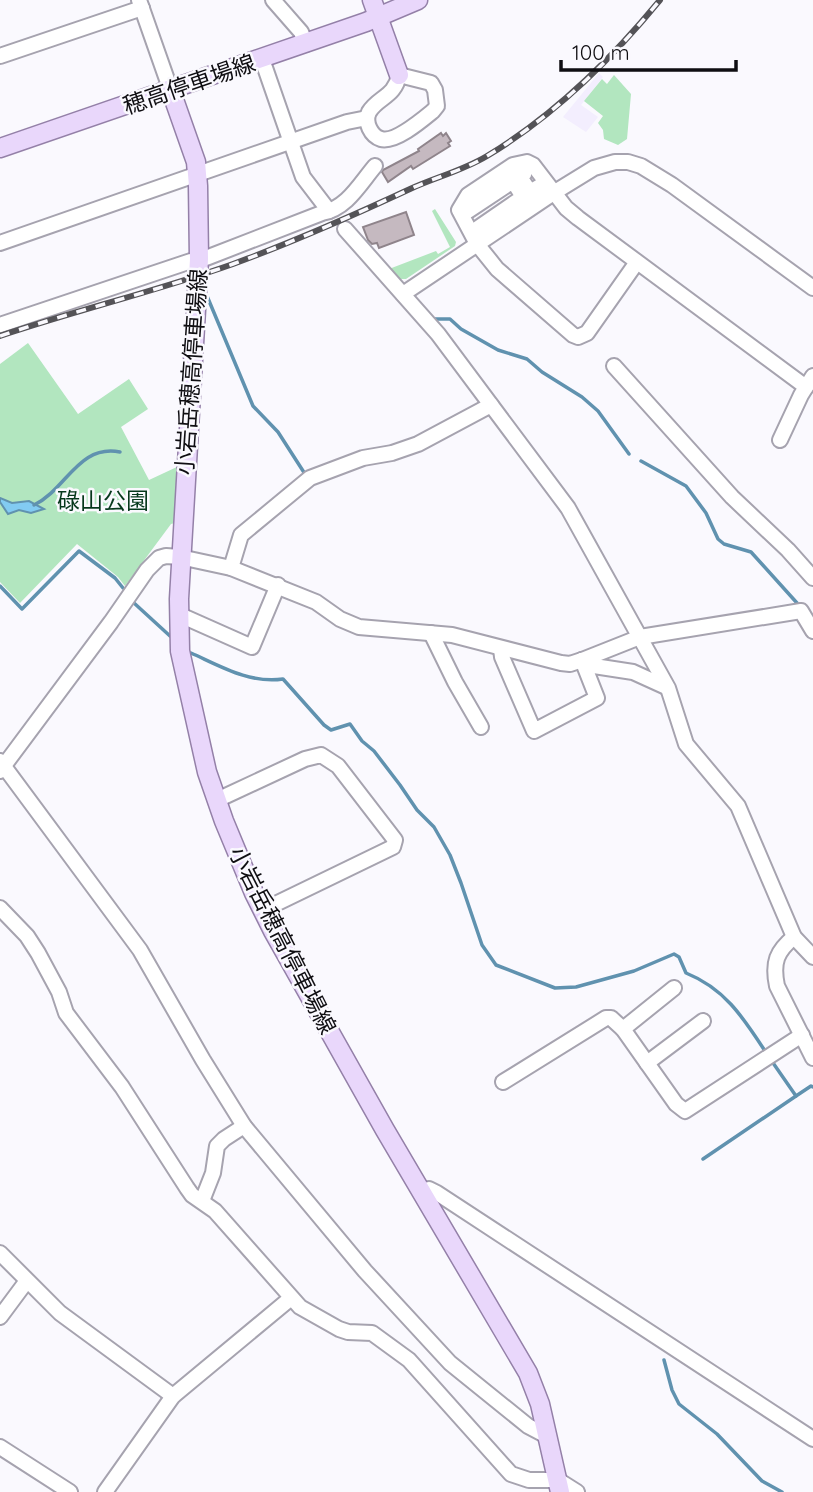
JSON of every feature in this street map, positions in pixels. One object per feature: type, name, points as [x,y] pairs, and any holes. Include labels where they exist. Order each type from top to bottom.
[{"type":"main road","points":[[372,0],[399,75]]},
{"type":"main road","name":"穂高停車場線","points":[[0,148],[306,44],[378,18],[418,0]]},
{"type":"main road","name":"小岩岳穂高停車場線","points":[[171,91],[196,162],[197,175],[199,259],[180,556],[180,650],[207,772],[263,910],[307,993],[528,1373],[540,1404],[559,1486]]},
{"type":"street","points":[[273,0],[301,32],[306,44]]},
{"type":"street","points":[[0,56],[140,4],[171,91]]},
{"type":"street","points":[[262,59],[303,177],[329,211]]},
{"type":"street","points":[[399,75],[431,83],[438,106],[395,138],[377,138],[367,118],[370,111],[398,84],[399,75]]},
{"type":"street","points":[[0,243],[347,122],[367,118]]},
{"type":"street","points":[[637,262],[587,332],[579,337],[573,335],[497,269],[459,210],[468,195],[513,165],[527,162],[533,165],[566,208],[637,262],[809,381],[780,440]]},
{"type":"street","points":[[478,237],[604,164],[628,162],[641,166],[672,185],[813,288]]},
{"type":"street","points":[[0,325],[199,259],[329,211],[342,205],[374,166]]},
{"type":"street","points":[[403,294],[478,237],[485,231],[540,194],[540,186],[530,192],[520,177],[524,174],[522,170],[517,170],[471,201],[468,211],[513,181],[523,198],[478,229],[478,237]]},
{"type":"street","points":[[345,229],[438,334],[568,508],[667,688],[687,744],[738,806],[794,937],[813,957]]},
{"type":"street","points":[[614,366],[732,497],[788,550],[813,578]]},
{"type":"street","points":[[231,568],[241,535],[310,478],[363,458],[392,453],[418,444],[491,405]]},
{"type":"street","points":[[547,1436],[528,1426],[450,1363],[365,1270],[244,1126],[140,950],[1,766],[111,622],[147,570],[159,558],[180,556],[231,568],[278,585],[359,627],[431,632],[472,639],[561,663],[570,664],[640,638],[807,609],[813,632]]},
{"type":"street","points":[[180,615],[252,647],[278,585]]},
{"type":"street","points":[[431,632],[481,727]]},
{"type":"street","points":[[502,649],[502,657],[534,731],[597,698],[582,660]]},
{"type":"street","points":[[582,660],[594,666],[633,672],[667,688]]},
{"type":"street","points":[[217,800],[305,759],[321,755],[338,766],[394,840],[393,847],[263,910]]},
{"type":"street","points":[[3,918],[27,936],[55,983],[71,1021],[122,1087],[187,1188],[215,1211],[291,1298],[309,1313],[339,1329],[372,1333],[409,1360],[511,1474],[577,1492]]},
{"type":"street","points":[[794,937],[780,948],[774,972],[777,985],[813,1058]]},
{"type":"street","points":[[623,1029],[674,988]]},
{"type":"street","points":[[503,1082],[606,1018],[611,1018],[617,1021],[676,1104],[685,1111],[802,1035]]},
{"type":"street","points":[[647,1063],[703,1021]]},
{"type":"street","points":[[202,1201],[214,1173],[217,1146],[244,1126]]},
{"type":"street","points":[[421,1191],[429,1189],[437,1194],[813,1439]]},
{"type":"street","points":[[0,1253],[26,1282],[60,1313],[173,1396]]},
{"type":"street","points":[[0,1317],[26,1282]]},
{"type":"street","points":[[105,1492],[173,1396],[291,1298]]},
{"type":"street","points":[[0,1447],[69,1492]]},
{"type":"shaded area","points":[[599,73],[603,77],[581,105],[598,117],[586,132],[563,117]]},
{"type":"green space","points":[[614,75],[631,94],[627,139],[618,145],[604,139],[603,130],[598,123],[603,116],[584,101],[602,79],[607,84]]},
{"type":"green space","points":[[435,209],[456,242],[455,246],[406,279],[398,279],[389,269],[436,251],[438,254],[450,247],[432,211]]},
{"type":"green space","name":"碌山公園","points":[[28,343],[78,414],[129,379],[148,409],[121,427],[149,480],[179,466],[175,523],[171,524],[125,586],[118,577],[77,544],[20,603],[0,582],[0,364]]},
{"type":"water","points":[[0,498],[12,503],[29,501],[44,509],[31,513],[19,510],[8,514]]},
{"type":"building","points":[[441,133],[443,136],[446,133],[451,141],[448,143],[450,146],[413,169],[411,166],[388,182],[383,170],[419,151],[418,149]]},
{"type":"building","points":[[406,212],[414,235],[379,248],[377,243],[372,244],[368,240],[363,227]]},
{"type":"waterway","points":[[207,296],[253,406],[278,432],[305,474]]},
{"type":"waterway","points":[[434,319],[450,319],[461,329],[498,350],[527,359],[542,372],[582,397],[598,411],[629,454]]},
{"type":"waterway","points":[[34,505],[45,498],[83,461],[106,451],[120,452]]},
{"type":"waterway","points":[[641,461],[686,486],[706,513],[718,539],[724,544],[751,552],[797,603]]},
{"type":"waterway","points":[[0,586],[22,609],[79,551],[115,578],[123,588]]},
{"type":"waterway","points":[[134,603],[170,636]]},
{"type":"waterway","points":[[191,653],[247,676],[283,679],[331,730],[350,724],[362,741],[374,751],[417,810],[434,827],[450,855],[482,945],[496,965],[555,988],[576,987],[634,971],[674,954],[679,957],[686,973],[712,987],[733,1006],[767,1054]]},
{"type":"waterway","points":[[771,1060],[796,1096],[813,1087]]},
{"type":"waterway","points":[[703,1159],[796,1096]]},
{"type":"waterway","points":[[664,1360],[672,1390],[679,1404],[717,1434],[762,1481],[782,1492]]},
{"type":"railway","points":[[0,336],[233,264],[478,161],[512,140],[558,105],[601,65],[660,0]]}]
